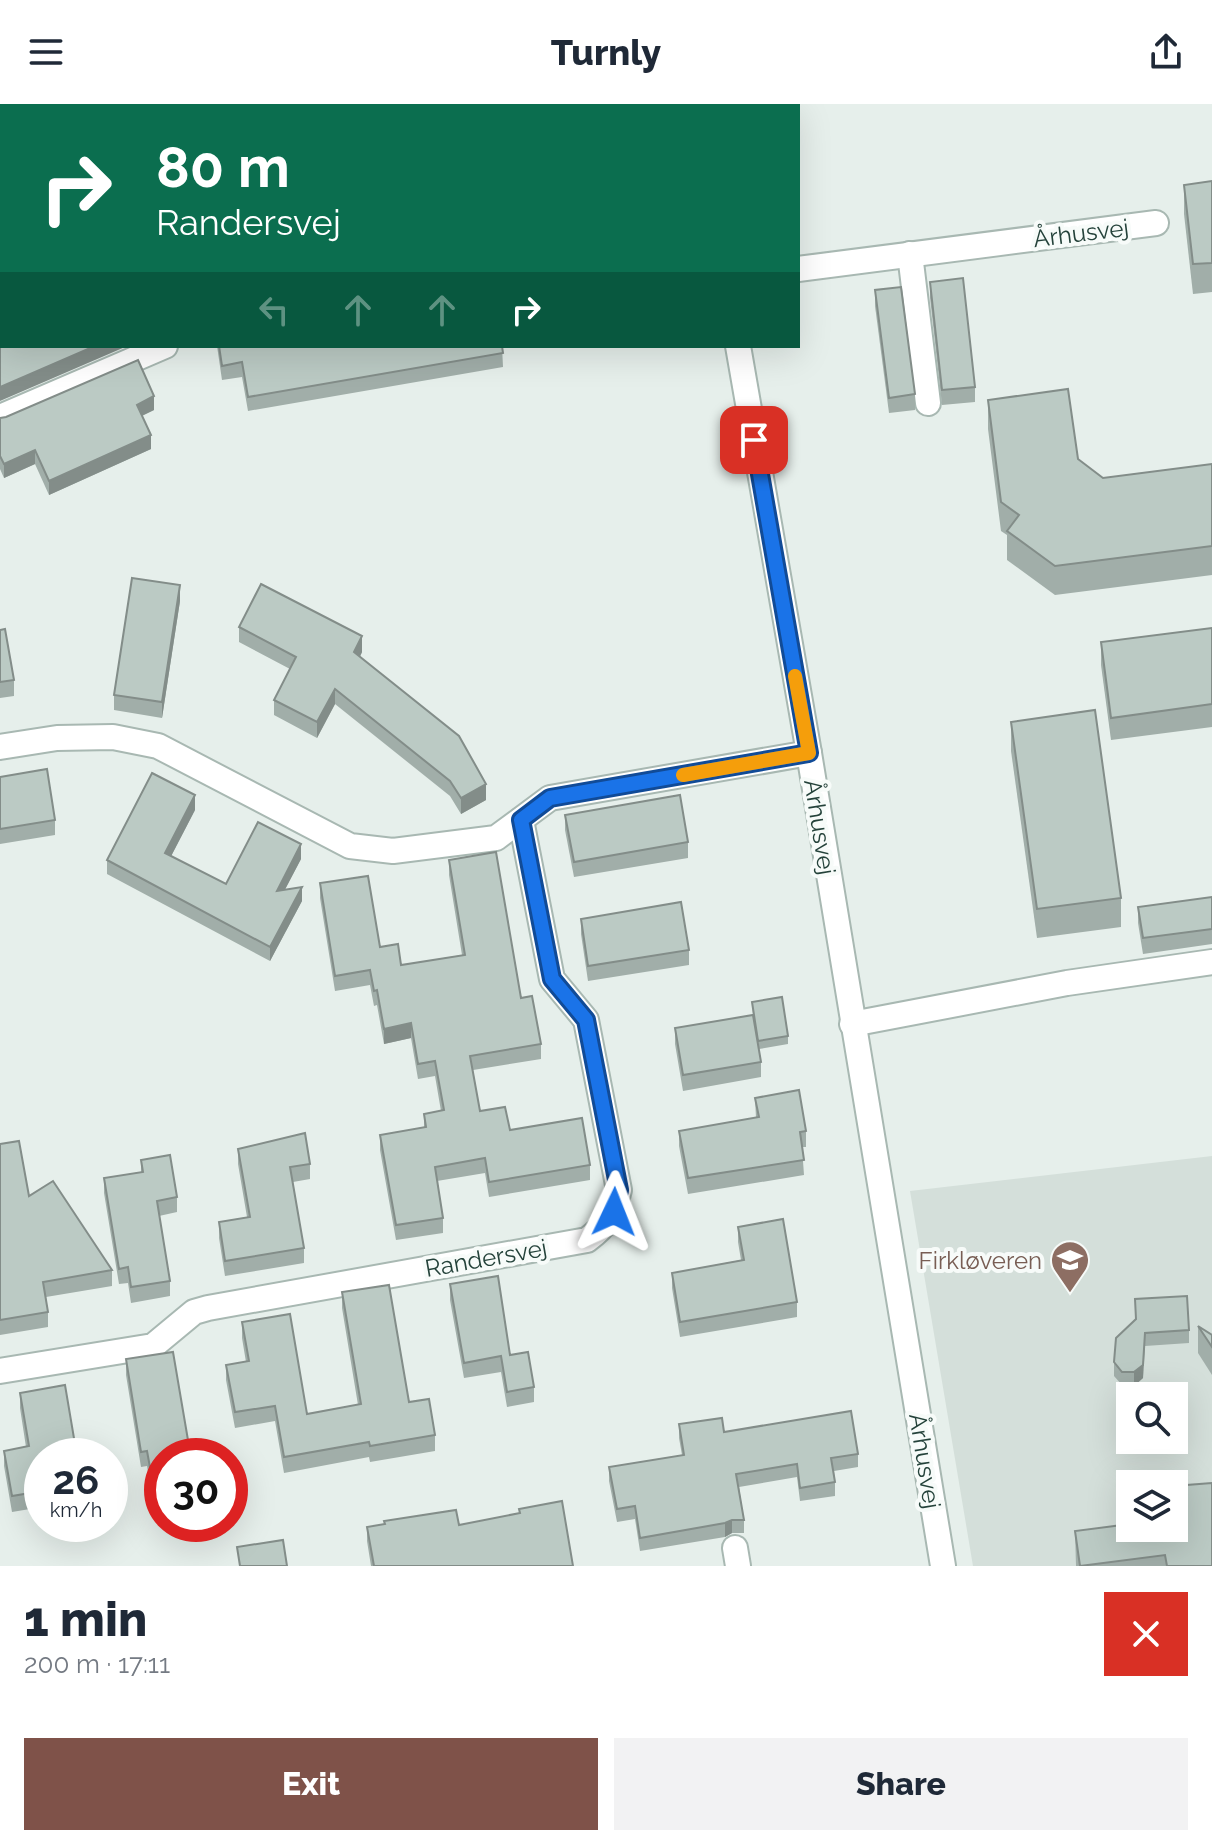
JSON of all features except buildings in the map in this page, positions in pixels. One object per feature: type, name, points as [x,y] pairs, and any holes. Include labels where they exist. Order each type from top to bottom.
[{"type":"street","name":"Århusvej","points":[[800,269],[1156,223]]},
{"type":"street","points":[[910,254],[928,403]]},
{"type":"street","points":[[0,417],[160,348]]},
{"type":"street","name":"Århusvej","points":[[738,348],[809,753],[943,1566]]},
{"type":"street","points":[[0,747],[57,738],[113,737],[158,746],[350,846],[393,851],[496,838],[550,798],[809,753]]},
{"type":"street","name":"Randersvej","points":[[0,1371],[153,1346],[194,1312],[208,1308],[587,1240],[606,1226],[614,1212],[619,1190],[586,1020],[552,979],[521,820]]},
{"type":"street","points":[[852,1024],[1067,983],[1212,962]]},
{"type":"shaded area","name":"Firkløveren","points":[[1212,1156],[1212,1566],[973,1566],[910,1191]]},
{"type":"slow traffic","points":[[683,775],[809,753],[795,676]]},
{"type":"place","name":"Firkløveren","points":[[1070,1294]]},
{"type":"route","points":[[614,1212],[619,1190],[586,1020],[552,979],[521,820],[550,798],[809,753],[754,440]]}]
